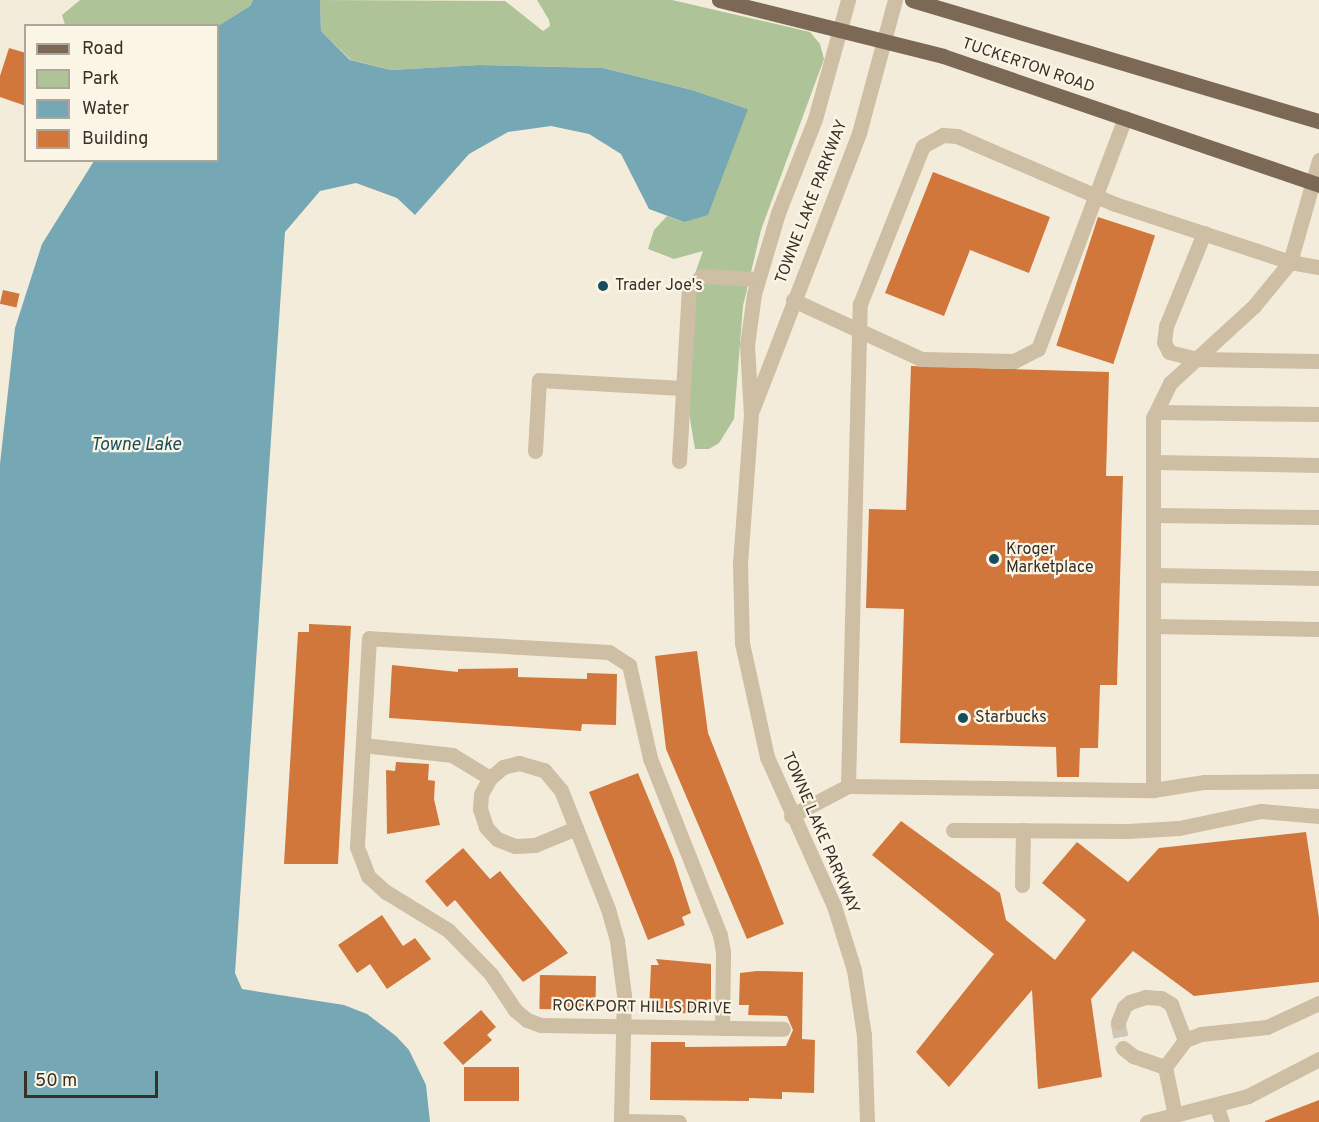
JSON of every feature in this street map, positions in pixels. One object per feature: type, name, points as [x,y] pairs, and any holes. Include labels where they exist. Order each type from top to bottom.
[{"type":"main road","name":"TUCKERTON ROAD","points":[[719,0],[886,40],[1317,184]]},
{"type":"main road","name":"TUCKERTON ROAD","points":[[912,0],[1319,121]]},
{"type":"street","name":"TOWNE LAKE PARKWAY","points":[[848,0],[815,119],[778,213],[758,279],[747,345],[751,414],[740,563],[741,643],[767,757],[791,816],[834,906],[854,970],[864,1035],[867,1122]]},
{"type":"street","name":"TOWNE LAKE PARKWAY","points":[[751,414],[859,133],[895,0]]},
{"type":"street","points":[[793,300],[858,332],[921,359],[1014,362],[1038,349],[1125,118]]},
{"type":"street","points":[[848,786],[860,304],[924,146],[942,135],[957,136],[1096,194],[1290,262],[1319,267]]},
{"type":"street","points":[[1153,790],[1153,462],[1156,412],[1170,383],[1254,306],[1290,262],[1317,184],[1319,160]]},
{"type":"street","points":[[1204,233],[1164,342],[1169,352],[1197,359],[1319,362]]},
{"type":"street","points":[[679,461],[689,288],[702,276],[758,279]]},
{"type":"street","points":[[535,451],[539,380],[682,388]]},
{"type":"street","points":[[1156,412],[1319,414]]},
{"type":"street","points":[[1153,462],[1319,465]]},
{"type":"street","points":[[1153,515],[1319,517]]},
{"type":"street","points":[[1153,575],[1319,578]]},
{"type":"street","points":[[1153,626],[1319,629]]},
{"type":"street","name":"ROCKPORT HILLS DRIVE","points":[[722,1028],[720,935],[650,758],[629,665],[609,652],[369,638],[357,847],[368,876],[386,892],[448,930],[491,974],[515,1010],[527,1020],[541,1024],[623,1026],[722,1028],[783,1029]]},
{"type":"street","points":[[363,745],[452,755],[490,778]]},
{"type":"street","points":[[576,828],[535,845],[515,846],[497,839],[486,827],[480,812],[481,794],[490,778],[503,767],[519,763],[544,770],[561,790],[576,828],[617,941],[623,1026],[621,1121],[679,1122]]},
{"type":"street","points":[[791,816],[848,786],[1153,790],[1204,782],[1319,781]]},
{"type":"street","points":[[953,830],[1179,828],[1261,811],[1319,816]]},
{"type":"street","points":[[1022,885],[1023,830]]},
{"type":"street","points":[[1118,1022],[1124,1007],[1130,1002],[1145,997],[1161,998],[1171,1004],[1185,1040]]},
{"type":"street","points":[[1166,1067],[1185,1040],[1201,1034],[1267,1027],[1319,1003]]},
{"type":"street","points":[[1123,1048],[1133,1056],[1166,1067]]},
{"type":"street","points":[[1148,1122],[1180,1117],[1248,1096],[1319,1059]]},
{"type":"street","points":[[1166,1067],[1180,1117]]},
{"type":"street","points":[[1216,1105],[1222,1122]]},
{"type":"green space","points":[[80,0],[253,0],[250,6],[219,25],[65,24],[62,15]]},
{"type":"green space","points":[[320,0],[505,1],[543,31],[550,26],[549,20],[537,0],[672,0],[810,32],[820,44],[824,59],[761,230],[743,306],[734,419],[719,443],[709,449],[695,449],[684,383],[685,302],[703,251],[674,259],[648,249],[654,230],[667,216],[684,222],[748,109],[692,90],[603,68],[479,65],[391,70],[351,60],[321,31]]},
{"type":"water","name":"Towne Lake","points":[[253,0],[320,0],[321,31],[350,60],[391,70],[479,65],[603,68],[692,90],[748,109],[708,215],[684,222],[649,209],[621,154],[589,134],[551,126],[508,132],[469,154],[415,215],[397,198],[356,183],[320,191],[285,232],[235,973],[242,989],[344,1005],[367,1014],[396,1036],[409,1050],[426,1085],[430,1122],[0,1122],[0,464],[15,328],[42,244],[93,162],[219,162],[219,25],[250,6]]},
{"type":"building","points":[[9,48],[24,52],[24,105],[0,97],[0,76]]},
{"type":"building","points":[[933,172],[1050,217],[1029,273],[970,250],[944,316],[885,293]]},
{"type":"building","points":[[1098,217],[1155,236],[1113,364],[1056,345]]},
{"type":"building","points":[[3,290],[20,294],[16,307],[0,304]]},
{"type":"building","name":"Kroger Marketplace","points":[[911,366],[1109,372],[1106,476],[1123,476],[1117,685],[1100,685],[1098,748],[1080,748],[1079,777],[1057,777],[1056,747],[900,743],[904,609],[866,608],[869,509],[906,510]]},
{"type":"building","points":[[309,624],[351,626],[338,864],[284,864],[298,632],[309,632]]},
{"type":"building","points":[[697,651],[708,733],[784,924],[747,939],[666,749],[655,656]]},
{"type":"building","points":[[392,665],[458,672],[458,669],[518,668],[518,677],[587,679],[587,673],[617,674],[616,725],[582,724],[581,731],[389,718]]},
{"type":"building","points":[[396,762],[429,764],[428,780],[435,781],[434,799],[440,825],[387,834],[386,770],[395,771]]},
{"type":"building","points":[[638,773],[674,860],[691,913],[682,917],[685,925],[648,940],[589,792]]},
{"type":"building","points":[[901,821],[1000,893],[1006,920],[1055,960],[1086,920],[1042,883],[1077,842],[1128,882],[1159,848],[1306,832],[1319,918],[1319,982],[1194,996],[1133,951],[1091,999],[1102,1077],[1038,1089],[1032,990],[949,1087],[916,1052],[994,954],[872,855]]},
{"type":"building","points":[[463,848],[490,879],[500,871],[568,953],[523,982],[455,900],[447,907],[425,881]]},
{"type":"building","points":[[382,915],[403,946],[415,938],[431,959],[387,989],[370,964],[357,973],[338,945]]},
{"type":"building","points":[[656,959],[711,964],[711,1014],[649,1012],[651,965],[659,965]]},
{"type":"building","points":[[803,972],[802,1039],[815,1040],[814,1093],[782,1092],[782,1099],[749,1098],[749,1101],[650,1100],[651,1042],[685,1042],[685,1047],[786,1046],[793,1030],[787,1016],[748,1015],[749,1005],[739,1005],[740,973]]},
{"type":"building","points":[[540,975],[596,976],[595,1010],[539,1009]]},
{"type":"building","points":[[481,1010],[496,1027],[487,1035],[492,1040],[463,1065],[443,1043]]},
{"type":"building","points":[[464,1067],[519,1067],[519,1101],[464,1101]]},
{"type":"building","points":[[1319,1100],[1319,1122],[1265,1122],[1265,1121]]},
{"type":"tunnel","points":[[1118,1022],[1123,1048]]},
{"type":"place","name":"Trader Joe's","points":[[603,286]]},
{"type":"place","name":"Kroger Marketplace","points":[[994,559]]},
{"type":"place","name":"Starbucks","points":[[963,718]]}]
